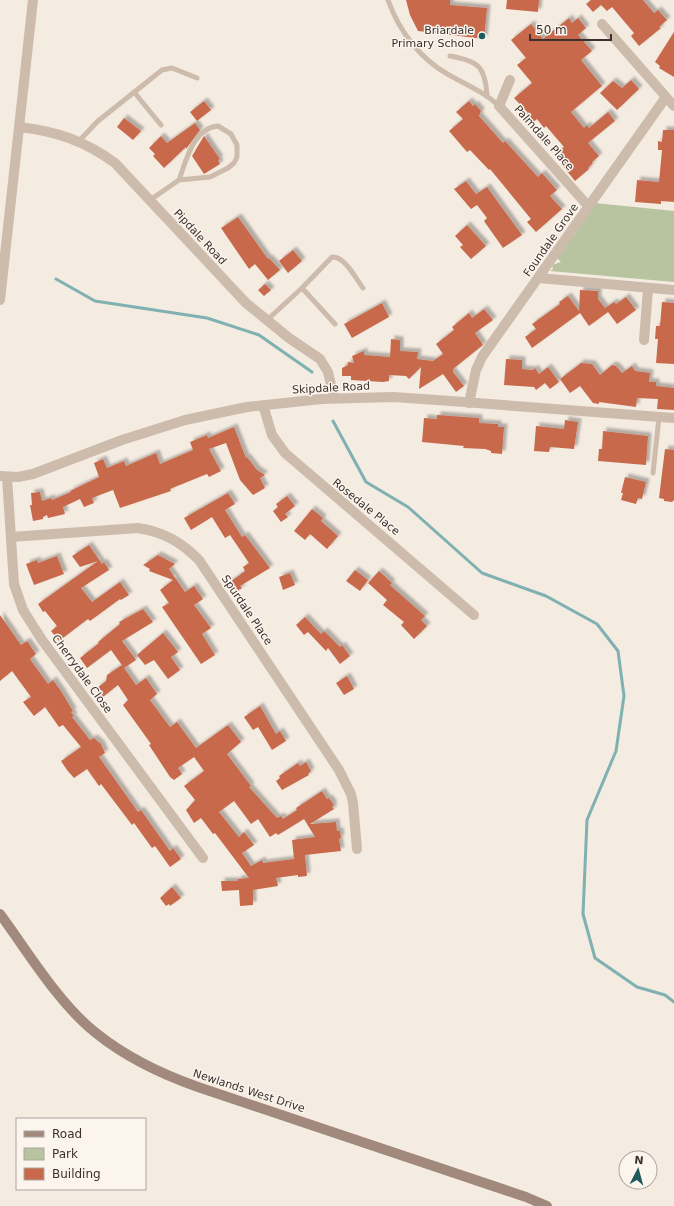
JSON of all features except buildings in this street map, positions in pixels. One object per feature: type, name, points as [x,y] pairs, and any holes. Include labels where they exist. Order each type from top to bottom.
[{"type":"street","points":[[0,300],[33,0]]},
{"type":"street","points":[[602,24],[674,106]]},
{"type":"street","name":"Palmdale Place","points":[[510,80],[499,106],[589,207]]},
{"type":"street","name":"Foundale Grove","points":[[469,403],[478,363],[666,97]]},
{"type":"street","name":"Pipdale Road","points":[[20,127],[52,131],[79,141],[115,163],[233,290],[289,338],[320,358],[328,372],[334,398]]},
{"type":"street","points":[[539,278],[648,289],[674,290]]},
{"type":"street","points":[[644,340],[648,289]]},
{"type":"street","name":"Skipdale Road","points":[[4,477],[33,474],[151,430],[223,412],[263,405],[334,398],[393,397],[674,418]]},
{"type":"street","name":"Rosedale Place","points":[[263,405],[272,435],[285,453],[474,615]]},
{"type":"street","name":"Cherrydale Close","points":[[4,477],[11,537],[14,584],[23,610],[42,640],[203,858]]},
{"type":"street","name":"Spurdale Place","points":[[11,537],[138,528],[156,531],[172,538],[186,547],[199,560],[339,770],[354,803],[357,849]]},
{"type":"street","name":"Newlands West Drive","points":[[0,914],[74,1012],[95,1032],[115,1047],[151,1069],[192,1085],[504,1189],[547,1206]]},
{"type":"lane","points":[[388,0],[395,18],[410,41],[426,59],[449,75],[487,95],[499,106]]},
{"type":"lane","points":[[450,56],[470,60],[481,67],[486,83],[487,95]]},
{"type":"lane","points":[[79,141],[98,121],[162,70],[172,68],[196,78]]},
{"type":"lane","points":[[134,92],[161,125]]},
{"type":"lane","points":[[150,200],[179,180],[210,177],[228,168],[237,157],[237,151],[231,134],[218,126],[205,130],[191,147],[179,180]]},
{"type":"lane","points":[[267,320],[302,288],[330,258],[334,256],[345,264],[362,288]]},
{"type":"lane","points":[[302,288],[335,324]]},
{"type":"lane","points":[[653,473],[658,417]]},
{"type":"green space","points":[[595,203],[674,211],[674,282],[550,271],[553,269],[552,265],[561,262],[555,256],[573,237]]},
{"type":"waterway","points":[[56,279],[95,301],[207,318],[259,335],[312,372]]},
{"type":"waterway","points":[[333,421],[366,482],[408,507],[482,573],[546,596],[597,624],[618,651],[624,696],[616,751],[587,820],[583,914],[595,958],[637,987],[665,995],[674,1002]]},
{"type":"place","name":"Briardale Primary School","points":[[482,36]]}]
